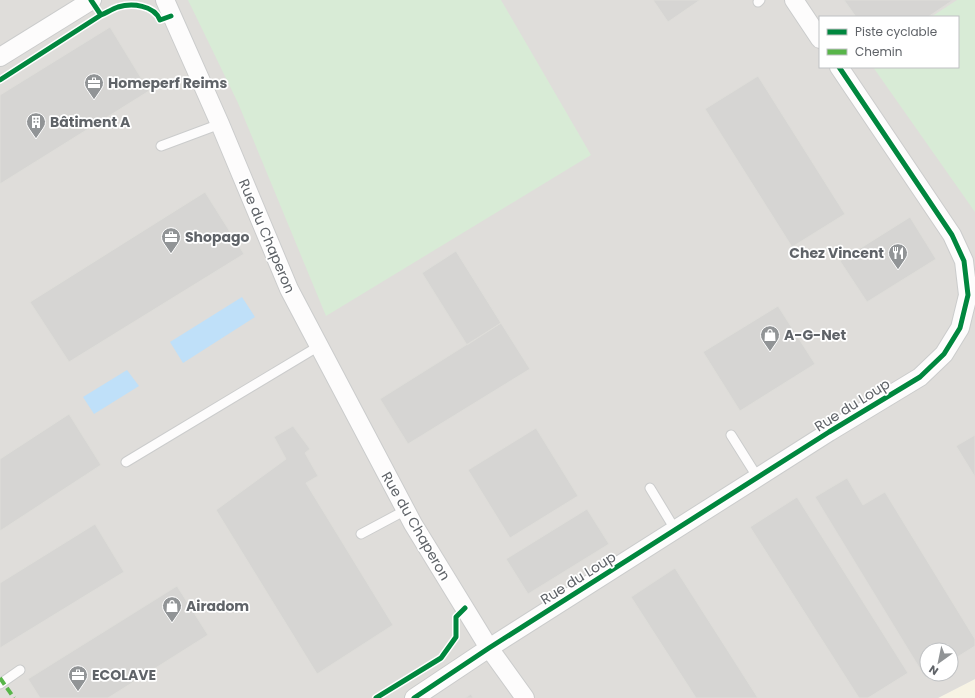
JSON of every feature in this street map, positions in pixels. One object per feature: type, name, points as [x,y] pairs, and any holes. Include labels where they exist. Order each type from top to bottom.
[{"type":"street","points":[[0,57],[92,0]]},
{"type":"street","name":"Rue du Chaperon","points":[[165,0],[220,124],[289,289],[406,510],[489,648],[525,698]]},
{"type":"street","points":[[794,0],[819,37]]},
{"type":"street","name":"Rue du Loup","points":[[414,698],[489,648],[676,531],[829,432],[920,377],[944,354],[960,328],[972,297],[964,261],[952,235],[840,68]]},
{"type":"lane","points":[[160,146],[220,124]]},
{"type":"lane","points":[[126,462],[319,346]]},
{"type":"lane","points":[[730,435],[758,478]]},
{"type":"lane","points":[[650,488],[676,531]]},
{"type":"lane","points":[[361,534],[406,510]]},
{"type":"lane","points":[[0,684],[20,670]]},
{"type":"shaded area","points":[[0,0],[975,0],[975,679],[938,698],[0,698]]},
{"type":"shaded area","points":[[975,679],[975,698],[938,698]]},
{"type":"green space","points":[[188,0],[501,0],[591,155],[326,316],[238,103]]},
{"type":"green space","points":[[957,0],[975,0],[975,212],[874,68],[959,68],[959,16],[933,16]]},
{"type":"water","points":[[242,297],[255,317],[183,363],[170,342]]},
{"type":"water","points":[[127,370],[139,386],[94,414],[83,397]]},
{"type":"building","points":[[653,0],[700,0],[668,22]]},
{"type":"building","points":[[844,0],[953,0],[929,16],[855,16]]},
{"type":"building","name":"Bâtiment A","points":[[110,27],[149,91],[0,184],[0,95]]},
{"type":"building","points":[[758,76],[845,214],[792,247],[705,109]]},
{"type":"building","points":[[205,192],[244,254],[69,362],[30,302]]},
{"type":"building","points":[[910,217],[936,259],[867,302],[840,261]]},
{"type":"building","points":[[456,251],[501,323],[467,345],[422,273]]},
{"type":"building","points":[[778,306],[815,364],[740,411],[703,352]]},
{"type":"building","points":[[501,323],[530,369],[408,444],[380,399]]},
{"type":"building","points":[[69,414],[101,465],[0,531],[0,459]]},
{"type":"building","points":[[293,426],[310,449],[305,453],[318,476],[306,483],[393,625],[317,674],[216,510],[286,459],[274,437]]},
{"type":"building","points":[[536,428],[578,496],[510,538],[468,470]]},
{"type":"building","points":[[975,435],[975,477],[956,446]]},
{"type":"building","points":[[847,478],[863,505],[885,492],[975,639],[975,646],[959,656],[959,642],[919,642],[919,667],[815,497]]},
{"type":"building","points":[[797,497],[908,673],[868,698],[859,698],[750,527]]},
{"type":"building","points":[[587,509],[609,544],[528,594],[506,559]]},
{"type":"building","points":[[95,524],[124,572],[0,648],[0,583]]},
{"type":"building","points":[[675,568],[758,698],[696,698],[631,597]]},
{"type":"building","points":[[177,586],[208,635],[108,698],[40,698],[28,679]]},
{"type":"building","points":[[471,694],[473,698],[465,698]]},
{"type":"marked path","points":[[0,678],[14,698]]},
{"type":"cycle path","points":[[91,0],[101,15],[118,7],[136,5],[153,11],[160,20],[171,16]]},
{"type":"cycle path","points":[[0,80],[101,15]]},
{"type":"cycle path","points":[[414,698],[489,648],[829,432],[920,377],[944,354],[960,328],[968,295],[964,261],[952,235],[840,68]]},
{"type":"cycle path","points":[[376,698],[441,658],[456,637],[456,617],[465,608]]},
{"type":"place","name":"Homeperf Reims","points":[[94,100]]},
{"type":"place","name":"Bâtiment A","points":[[36,139]]},
{"type":"place","name":"Shopago","points":[[171,254]]},
{"type":"place","name":"Chez Vincent","points":[[898,270]]},
{"type":"place","name":"A-G-Net","points":[[770,352]]},
{"type":"place","name":"Airadom","points":[[172,623]]},
{"type":"place","name":"ECOLAVE","points":[[78,692]]}]
